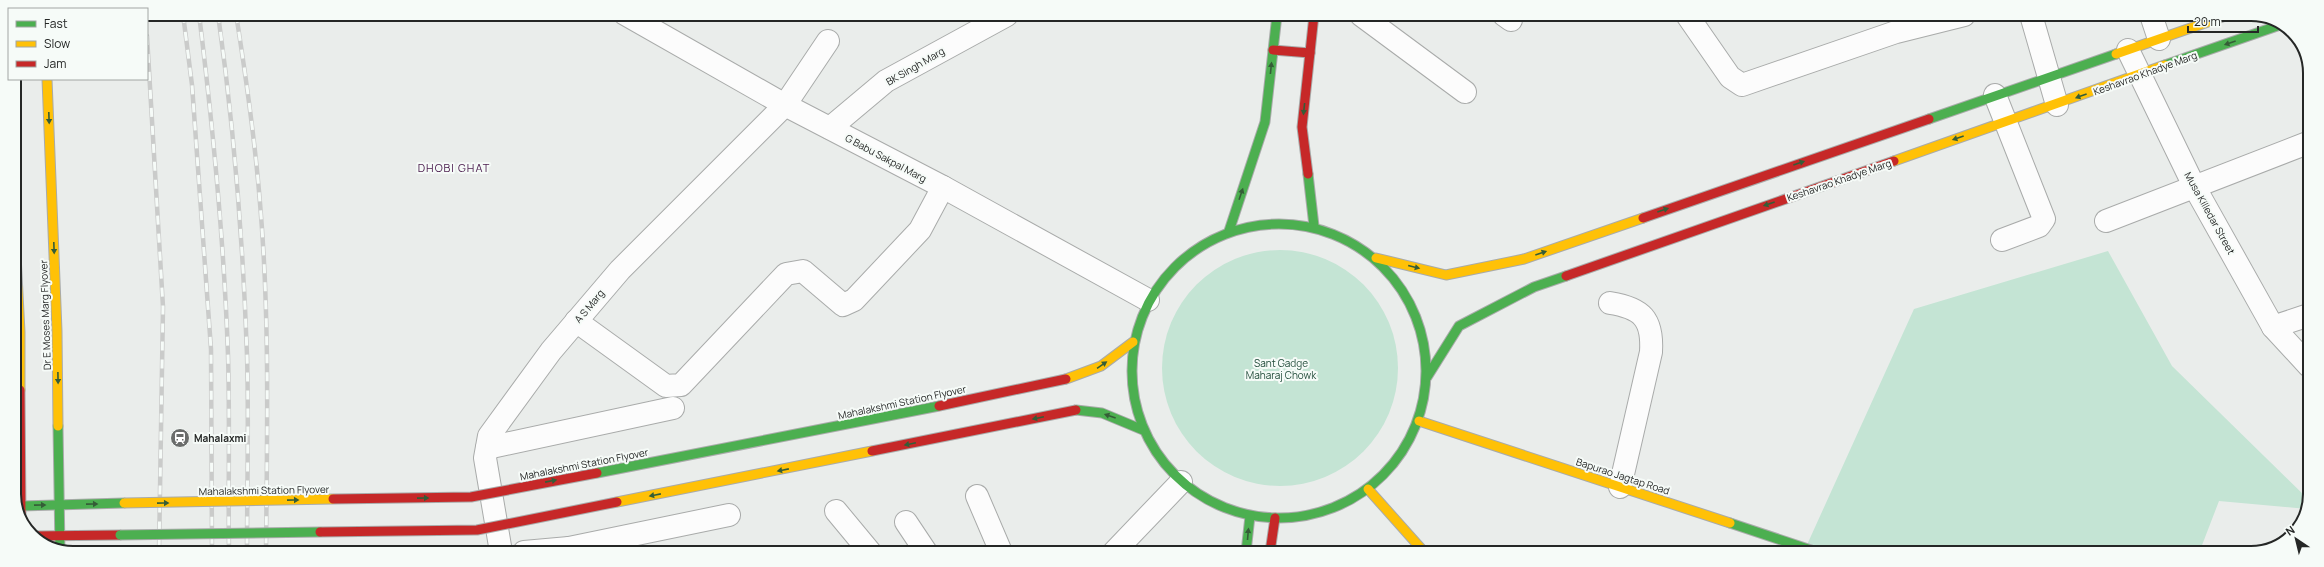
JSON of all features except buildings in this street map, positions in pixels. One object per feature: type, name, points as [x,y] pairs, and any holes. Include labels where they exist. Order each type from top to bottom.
[{"type":"main road","points":[[1229,231],[1265,122],[1275,21]]},
{"type":"main road","points":[[1313,21],[1302,127],[1314,226]]},
{"type":"main road","points":[[1376,258],[1446,275],[1524,259],[2211,21]]},
{"type":"main road","name":"Keshavrao Khadye Marg","points":[[1427,377],[1459,326],[1534,287],[2276,27]]},
{"type":"main road","points":[[1273,50],[1310,53]]},
{"type":"main road","name":"Dr E Moses Marg Flyover","points":[[47,80],[57,331],[60,544]]},
{"type":"main road","points":[[1271,222],[1314,226],[1347,238],[1376,258],[1406,292],[1423,332],[1427,377],[1419,421],[1402,452],[1368,489],[1339,506],[1313,514],[1275,518],[1250,516],[1213,504],[1181,482],[1159,458],[1143,430],[1131,386],[1134,342],[1148,300],[1184,257],[1229,231],[1271,222]]},
{"type":"main road","name":"Mahalakshmi Station Flyover","points":[[23,506],[471,497],[849,425],[1066,379],[1101,366],[1134,342]]},
{"type":"main road","points":[[43,536],[477,530],[1076,410],[1088,410],[1110,416],[1143,430]]},
{"type":"main road","name":"Bapurao Jagtap Road","points":[[1419,421],[1799,546]]},
{"type":"main road","points":[[1368,489],[1420,546]]},
{"type":"main road","points":[[1247,546],[1250,516]]},
{"type":"main road","points":[[1271,546],[1275,518]]},
{"type":"street","name":"G Babu Sakpal Marg","points":[[637,21],[785,105],[943,187],[1148,300]]},
{"type":"street","name":"BK Singh Marg","points":[[830,128],[886,81],[994,21]]},
{"type":"street","points":[[1374,21],[1465,92]]},
{"type":"street","points":[[1691,21],[1730,77],[1742,85],[1896,32],[1940,21]]},
{"type":"street","points":[[2034,21],[2057,105]]},
{"type":"street","points":[[2153,21],[2159,39]]},
{"type":"street","name":"A S Marg","points":[[500,546],[485,458],[489,436],[551,351],[576,321],[620,270],[785,105],[828,42]]},
{"type":"street","name":"Musa Killedar Street","points":[[2128,50],[2194,186],[2274,327],[2303,359]]},
{"type":"street","points":[[1995,95],[2044,219],[2039,226],[2002,240]]},
{"type":"street","points":[[2106,222],[2194,186],[2303,145]]},
{"type":"street","points":[[576,321],[666,386],[681,385],[786,274],[803,271],[844,305],[854,300],[920,230],[943,187]]},
{"type":"street","points":[[1610,303],[1628,306],[1640,313],[1649,324],[1652,339],[1651,352],[1620,487]]},
{"type":"street","points":[[2274,327],[2303,317]]},
{"type":"street","points":[[487,448],[673,408]]},
{"type":"street","points":[[1120,546],[1181,482]]},
{"type":"street","points":[[977,496],[998,546]]},
{"type":"street","points":[[836,511],[865,546]]},
{"type":"street","points":[[588,546],[729,515]]},
{"type":"street","points":[[906,522],[922,546]]},
{"type":"green space","name":"Sant Gadge Maharaj Chowk","points":[[1268,250],[1292,250],[1314,255],[1336,264],[1355,276],[1364,284],[1378,302],[1389,323],[1396,345],[1398,368],[1396,391],[1389,413],[1378,434],[1364,452],[1355,460],[1336,472],[1314,481],[1292,486],[1268,486],[1246,481],[1224,472],[1205,460],[1188,443],[1176,424],[1167,402],[1162,380],[1162,356],[1167,334],[1176,312],[1188,293],[1205,276],[1224,264],[1246,255]]},
{"type":"green space","points":[[2108,251],[2172,366],[2303,494],[2301,508],[2219,501],[2202,546],[1806,546],[1914,309]]},
{"type":"railway","points":[[184,21],[192,85],[211,349],[212,546]]},
{"type":"railway","points":[[200,21],[209,99],[224,270],[229,380],[229,546]]},
{"type":"railway","points":[[219,21],[229,99],[243,270],[248,379],[247,546]]},
{"type":"railway","points":[[237,21],[253,132],[263,247],[267,334],[266,546]]},
{"type":"railway","points":[[148,53],[163,307],[159,546]]},
{"type":"traffic: fast","points":[[1229,231],[1265,122],[1276,21]]},
{"type":"traffic: fast","points":[[2165,65],[2275,27]]},
{"type":"traffic: fast","points":[[1929,119],[2116,54]]},
{"type":"traffic: fast","points":[[1308,174],[1314,226]]},
{"type":"traffic: fast","points":[[1265,224],[1293,224],[1322,230],[1349,241],[1373,257],[1393,277],[1409,301],[1420,328],[1424,342],[1426,371],[1424,400],[1409,441],[1393,465],[1373,485],[1349,501],[1322,512],[1293,518],[1265,518],[1236,512],[1209,501],[1185,485],[1165,465],[1149,441],[1138,414],[1132,385],[1132,357],[1138,328],[1149,301],[1165,277],[1185,257],[1209,241],[1236,230],[1265,224]]},
{"type":"traffic: fast","points":[[1427,377],[1459,326],[1534,287],[1566,276]]},
{"type":"traffic: fast","points":[[597,473],[939,406]]},
{"type":"traffic: fast","points":[[1076,410],[1102,413],[1143,430]]},
{"type":"traffic: fast","points":[[58,426],[60,544]]},
{"type":"traffic: fast","points":[[23,506],[124,503]]},
{"type":"traffic: fast","points":[[1247,546],[1250,516]]},
{"type":"traffic: fast","points":[[1730,523],[1799,546]]},
{"type":"traffic: fast","points":[[120,535],[320,532]]},
{"type":"traffic: slow","points":[[2116,54],[2211,21]]},
{"type":"traffic: slow","points":[[1894,161],[2165,65]]},
{"type":"traffic: slow","points":[[47,80],[57,331],[58,426]]},
{"type":"traffic: slow","points":[[1376,258],[1446,275],[1524,259],[1643,218]]},
{"type":"traffic: slow","points":[[1066,379],[1101,366],[1133,342]]},
{"type":"traffic: slow","points":[[1419,421],[1730,523]]},
{"type":"traffic: slow","points":[[617,502],[872,451]]},
{"type":"traffic: slow","points":[[1368,489],[1419,546]]},
{"type":"traffic: slow","points":[[124,503],[333,499]]},
{"type":"traffic: jam","points":[[1308,174],[1302,127],[1313,21]]},
{"type":"traffic: jam","points":[[1273,50],[1310,53]]},
{"type":"traffic: jam","points":[[1643,218],[1929,119]]},
{"type":"traffic: jam","points":[[1566,276],[1894,161]]},
{"type":"traffic: jam","points":[[939,406],[1066,379]]},
{"type":"traffic: jam","points":[[872,451],[1076,410]]},
{"type":"traffic: jam","points":[[333,499],[471,497],[597,473]]},
{"type":"traffic: jam","points":[[320,532],[477,530],[617,502]]},
{"type":"traffic: jam","points":[[1271,546],[1275,518]]},
{"type":"traffic: jam","points":[[43,536],[120,535]]},
{"type":"place","name":"Mahalaxmi","points":[[180,438]]},
{"type":"district","name":"DHOBI GHAT","points":[[454,168]]}]
